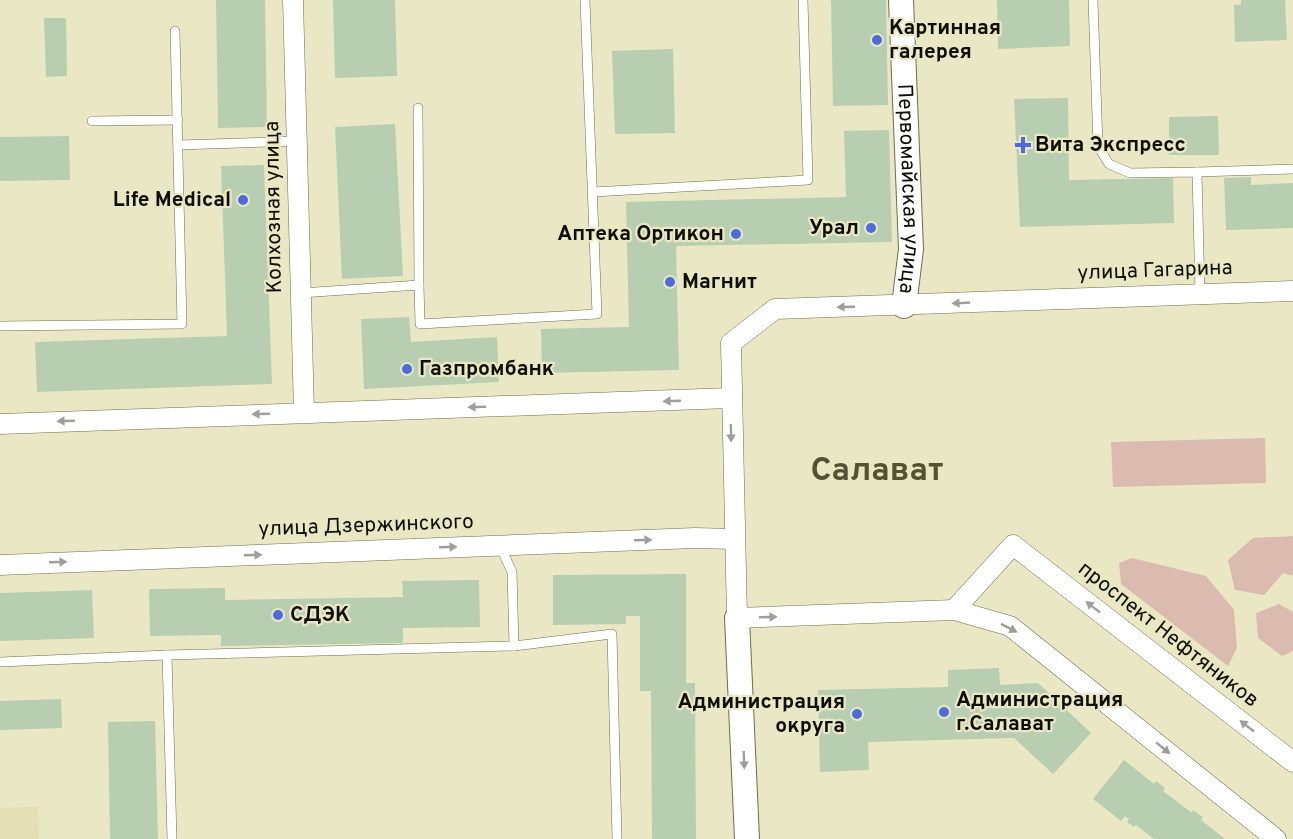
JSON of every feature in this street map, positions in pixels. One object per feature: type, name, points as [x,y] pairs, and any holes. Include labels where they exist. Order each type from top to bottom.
[{"type":"street","name":"Колхозная улица","points":[[293,0],[304,412]]},
{"type":"street","name":"Первомайская улица","points":[[902,0],[911,249],[904,306]]},
{"type":"street","name":"улица Гагарина","points":[[730,398],[731,343],[775,309],[1293,291]]},
{"type":"street","points":[[0,424],[730,398],[747,839]]},
{"type":"street","name":"улица Дзержинского","points":[[0,565],[500,545],[734,539]]},
{"type":"street","name":"проспект Нефтяников","points":[[954,610],[1013,545],[1293,762]]},
{"type":"street","points":[[737,618],[954,610],[1011,626],[1276,839]]},
{"type":"lane","points":[[418,108],[420,324],[597,314],[585,0]]},
{"type":"lane","points":[[592,192],[808,180],[803,0]]},
{"type":"lane","points":[[1093,0],[1098,146],[1109,164],[1130,173],[1293,169]]},
{"type":"lane","points":[[0,326],[182,324],[176,31]]},
{"type":"lane","points":[[92,121],[178,120]]},
{"type":"lane","points":[[179,145],[297,141]]},
{"type":"lane","points":[[1197,172],[1200,294]]},
{"type":"lane","points":[[301,293],[419,285]]},
{"type":"lane","points":[[500,545],[512,572],[514,646]]},
{"type":"lane","points":[[0,662],[167,655],[514,646],[612,634],[617,839]]},
{"type":"lane","points":[[167,655],[172,839]]},
{"type":"shaded area","points":[[1265,438],[1266,483],[1113,487],[1111,442]]},
{"type":"shaded area","points":[[1293,536],[1293,576],[1283,573],[1264,595],[1235,590],[1228,560],[1253,538]]},
{"type":"shaded area","points":[[1132,558],[1206,576],[1234,610],[1237,648],[1228,666],[1121,584],[1119,563]]},
{"type":"shaded area","points":[[1279,604],[1293,612],[1293,651],[1282,656],[1258,638],[1256,613]]},
{"type":"shaded area","points":[[38,807],[39,839],[0,839],[0,808]]},
{"type":"building","points":[[216,0],[265,0],[267,127],[218,128]]},
{"type":"building","points":[[333,0],[395,0],[397,76],[335,78]]},
{"type":"building","points":[[831,0],[886,0],[888,105],[833,106]]},
{"type":"building","points":[[997,0],[1069,0],[1070,46],[998,49]]},
{"type":"building","points":[[1241,0],[1285,0],[1287,40],[1235,42],[1234,5],[1241,5]]},
{"type":"building","points":[[44,18],[66,18],[67,76],[46,77]]},
{"type":"building","points":[[673,49],[675,133],[615,134],[612,51]]},
{"type":"building","points":[[1068,98],[1069,180],[1173,178],[1174,223],[1020,227],[1014,99]]},
{"type":"building","points":[[1218,116],[1219,155],[1169,155],[1169,117]]},
{"type":"building","points":[[395,124],[403,276],[342,279],[335,127]]},
{"type":"building","points":[[889,130],[892,242],[676,246],[679,370],[542,373],[541,329],[629,327],[626,202],[846,197],[844,131]]},
{"type":"building","points":[[69,136],[70,180],[0,181],[0,137]]},
{"type":"building","points":[[264,165],[272,384],[37,392],[35,342],[227,336],[221,166]]},
{"type":"building","points":[[1251,177],[1251,185],[1293,183],[1293,228],[1226,230],[1224,178]]},
{"type":"building","points":[[409,317],[411,342],[497,337],[499,382],[364,389],[361,319]]},
{"type":"building","points":[[686,574],[686,683],[695,683],[696,839],[652,839],[651,691],[640,691],[640,616],[626,616],[626,624],[553,625],[553,575]]},
{"type":"building","points":[[479,580],[480,627],[403,628],[403,643],[221,646],[221,635],[150,636],[149,589],[225,588],[225,600],[403,597],[402,581]]},
{"type":"building","points":[[92,590],[94,638],[0,641],[0,593]]},
{"type":"building","name":"Администрация г.Салават","points":[[999,668],[1000,685],[1038,683],[1091,733],[1053,774],[1014,738],[868,742],[869,770],[820,772],[818,690],[948,687],[948,670]]},
{"type":"building","points":[[61,699],[62,728],[0,730],[0,701]]},
{"type":"building","points":[[155,721],[158,839],[110,839],[108,722]]},
{"type":"building","points":[[1124,760],[1154,784],[1156,781],[1165,788],[1163,791],[1192,813],[1193,810],[1203,817],[1201,820],[1225,839],[1154,839],[1136,825],[1134,827],[1127,822],[1129,819],[1125,816],[1121,821],[1093,799]]},
{"type":"place","name":"Картинная галерея","points":[[877,40]]},
{"type":"place","name":"Вита Экспресс","points":[[1023,145]]},
{"type":"place","name":"Life Medical","points":[[243,200]]},
{"type":"place","name":"Урал","points":[[871,228]]},
{"type":"place","name":"Аптека Ортикон","points":[[736,234]]},
{"type":"place","name":"Магнит","points":[[670,282]]},
{"type":"place","name":"Газпромбанк","points":[[407,369]]},
{"type":"place","name":"СДЭК","points":[[278,615]]},
{"type":"place","name":"Администрация г.Салават","points":[[944,712]]},
{"type":"place","name":"Администрация округа","points":[[857,714]]},
{"type":"district","name":"Салават","points":[[877,472]]}]
